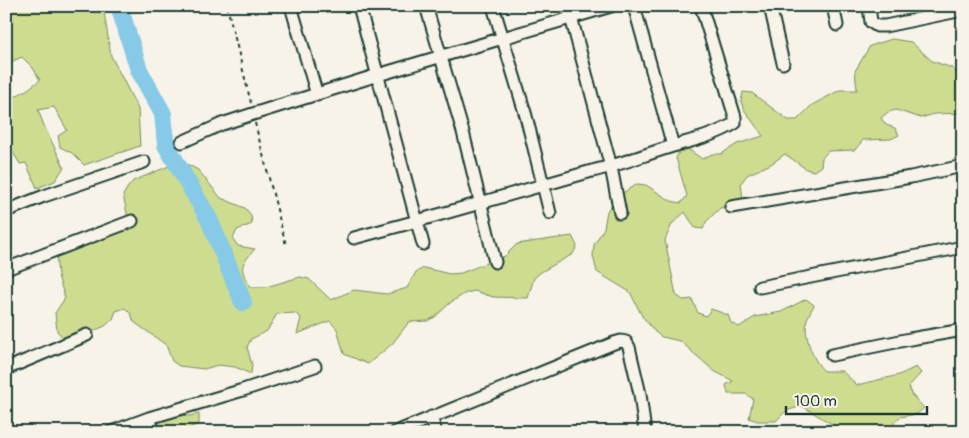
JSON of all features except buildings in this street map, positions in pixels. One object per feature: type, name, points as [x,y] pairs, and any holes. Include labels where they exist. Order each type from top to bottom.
[{"type":"street","points":[[291,6],[317,95]]},
{"type":"street","points":[[359,6],[423,244]]},
{"type":"street","points":[[426,6],[463,132],[496,262]]},
{"type":"street","points":[[493,6],[526,116],[550,213]]},
{"type":"street","points":[[182,142],[222,124],[378,75],[503,39],[570,12],[611,6]]},
{"type":"street","points":[[634,6],[673,146]]},
{"type":"street","points":[[354,238],[611,167],[699,139],[735,123],[735,117],[701,6]]},
{"type":"street","points":[[770,6],[783,62]]},
{"type":"street","points":[[832,6],[837,25]]},
{"type":"street","points":[[869,6],[871,22],[877,26],[963,10]]},
{"type":"street","points":[[570,12],[611,167],[620,213]]},
{"type":"street","points":[[6,211],[144,162]]},
{"type":"street","points":[[730,207],[911,177],[963,166]]},
{"type":"street","points":[[6,269],[132,221]]},
{"type":"street","points":[[760,287],[963,247]]},
{"type":"street","points":[[832,355],[963,330]]},
{"type":"street","points":[[6,369],[87,336]]},
{"type":"street","points":[[396,432],[621,341],[626,342],[629,347],[640,394],[642,431]]},
{"type":"street","points":[[111,432],[149,418],[315,366]]},
{"type":"street","points":[[431,417],[436,432]]},
{"type":"street","points":[[149,418],[154,432]]},
{"type":"path","points":[[227,6],[286,245]]},
{"type":"green space","points":[[11,6],[103,6],[111,56],[138,109],[140,146],[84,165],[72,153],[60,147],[58,136],[67,130],[54,107],[38,110],[64,167],[55,181],[37,188],[26,163],[20,164],[6,141],[6,102],[40,80],[33,68],[22,57],[6,64],[6,8]]},
{"type":"green space","points":[[892,39],[911,42],[932,61],[952,68],[963,79],[963,113],[934,114],[921,118],[896,110],[888,112],[881,118],[886,125],[895,128],[899,135],[891,139],[863,140],[855,150],[828,151],[822,158],[821,166],[814,171],[806,169],[785,154],[771,164],[747,175],[741,183],[743,199],[738,206],[720,208],[706,222],[703,229],[695,228],[685,212],[672,224],[665,240],[676,295],[683,300],[692,299],[698,313],[706,316],[711,309],[728,315],[731,323],[739,327],[755,317],[781,312],[806,299],[814,305],[807,319],[806,332],[808,340],[816,361],[824,371],[842,371],[857,385],[899,375],[916,367],[921,373],[909,386],[911,394],[924,408],[917,414],[900,417],[894,422],[895,432],[845,432],[802,406],[786,411],[776,421],[757,421],[749,418],[753,399],[746,394],[728,394],[726,385],[733,381],[714,371],[680,341],[662,337],[655,332],[642,316],[630,292],[597,272],[593,256],[594,245],[604,228],[607,211],[618,196],[637,184],[646,185],[671,201],[681,203],[687,196],[676,158],[680,150],[688,149],[702,159],[712,154],[721,154],[737,144],[763,136],[745,111],[741,102],[743,92],[752,93],[788,120],[797,120],[812,105],[840,90],[857,90],[855,71],[870,46]]},
{"type":"green space","points":[[181,161],[198,170],[221,198],[245,208],[251,215],[252,224],[237,230],[233,239],[238,246],[255,249],[246,259],[243,266],[244,275],[250,287],[266,287],[300,277],[309,279],[331,300],[354,290],[387,294],[407,288],[416,272],[424,268],[450,274],[461,273],[505,256],[517,244],[572,236],[577,246],[573,254],[534,278],[528,298],[493,297],[475,291],[466,293],[451,302],[435,317],[427,321],[409,322],[392,344],[368,364],[344,354],[337,329],[330,321],[297,334],[301,318],[295,313],[277,314],[267,331],[251,339],[247,347],[252,365],[251,374],[235,367],[218,365],[204,369],[179,366],[172,361],[166,345],[134,322],[131,314],[125,308],[116,311],[113,319],[105,326],[73,340],[63,338],[57,331],[55,313],[65,298],[58,276],[56,254],[129,223],[123,195],[133,181]]},
{"type":"green space","points":[[175,414],[188,416],[199,414],[199,424],[191,427],[191,432],[155,432],[151,419]]},
{"type":"waterway","points":[[119,6],[139,70],[163,114],[166,145],[209,219],[243,302]]}]
